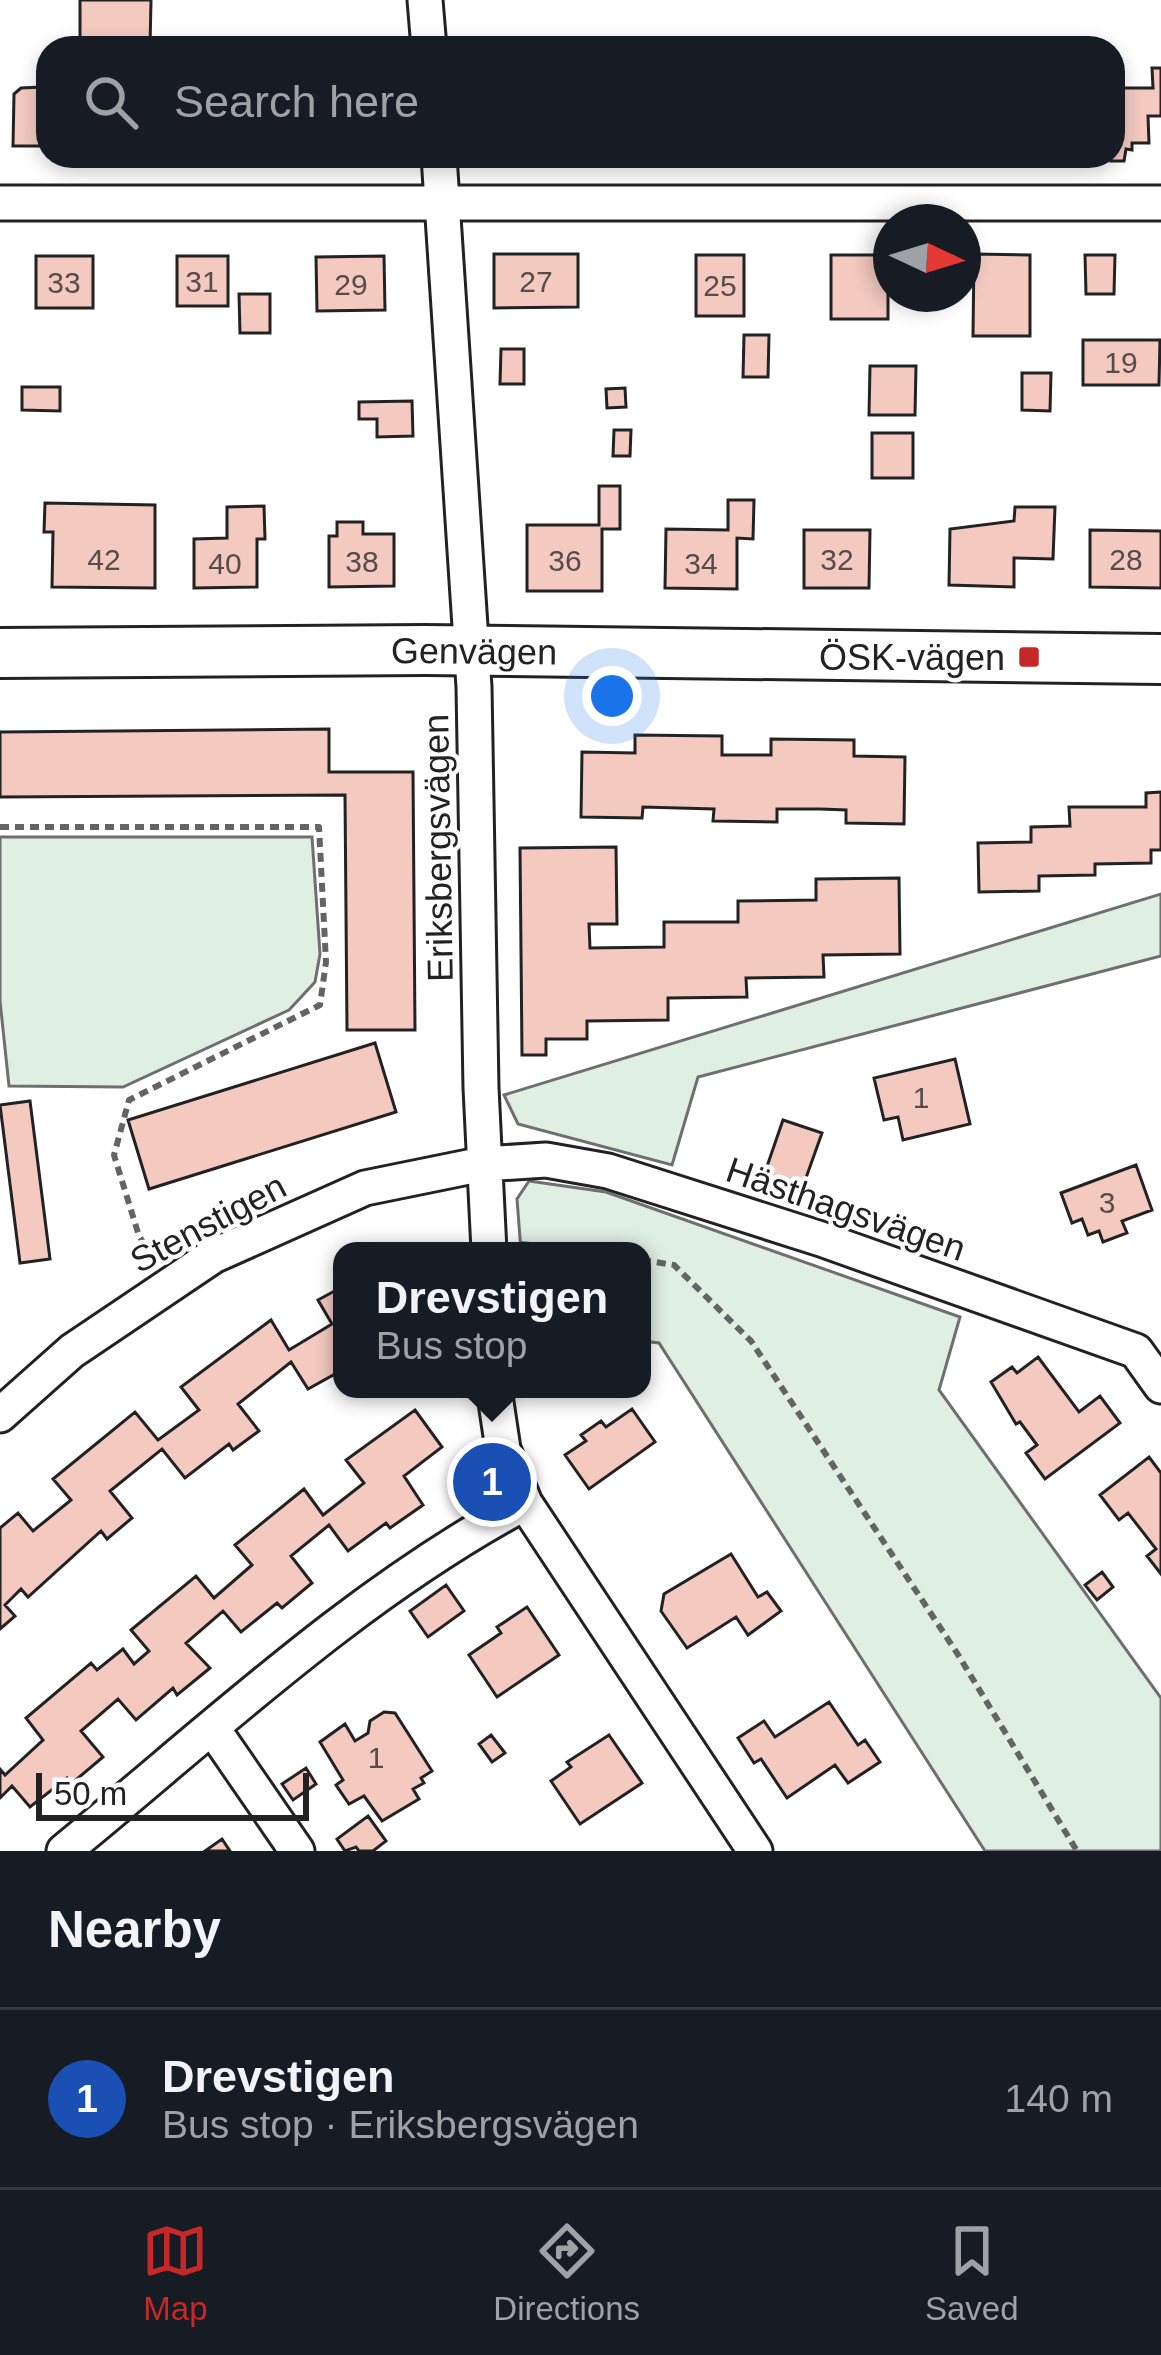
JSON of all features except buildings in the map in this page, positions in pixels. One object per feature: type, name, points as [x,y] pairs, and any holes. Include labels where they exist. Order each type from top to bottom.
[{"type":"street","points":[[425,0],[428,36]]},
{"type":"street","name":"Eriksbergsvägen","points":[[440,168],[472,651],[489,1242]]},
{"type":"street","points":[[0,203],[1161,203]]},
{"type":"street","name":"Genvägen","points":[[0,653],[472,651],[1161,658]]},
{"type":"street","name":"Hästhagsvägen","points":[[483,1164],[546,1160],[608,1172],[1149,1343],[1161,1386]]},
{"type":"street","name":"Stenstigen","points":[[0,1414],[72,1351],[213,1256],[364,1188],[483,1164]]},
{"type":"street","points":[[495,1398],[503,1449],[525,1503],[755,1851]]},
{"type":"street","points":[[64,1851],[365,1605],[475,1529],[525,1503]]},
{"type":"street","points":[[213,1729],[297,1851]]},
{"type":"path","points":[[0,826],[319,826],[326,962],[320,1005],[128,1100],[114,1156],[139,1236],[168,1284]]},
{"type":"path","points":[[651,1261],[674,1265],[751,1341],[957,1653],[1077,1851]]},
{"type":"green space","points":[[0,837],[312,837],[320,954],[315,982],[289,1010],[123,1087],[9,1086],[0,1001]]},
{"type":"green space","points":[[1161,894],[1161,956],[698,1077],[672,1165],[518,1124],[504,1095]]},
{"type":"green space","points":[[529,1181],[606,1192],[960,1317],[939,1390],[1161,1698],[1161,1851],[985,1851],[659,1343],[651,1342],[651,1242],[520,1242],[517,1199]]},
{"type":"place","name":"ÖSK-vägen","points":[[1029,657]]},
{"type":"place","name":"Drevstigen","points":[[492,1482]]}]
